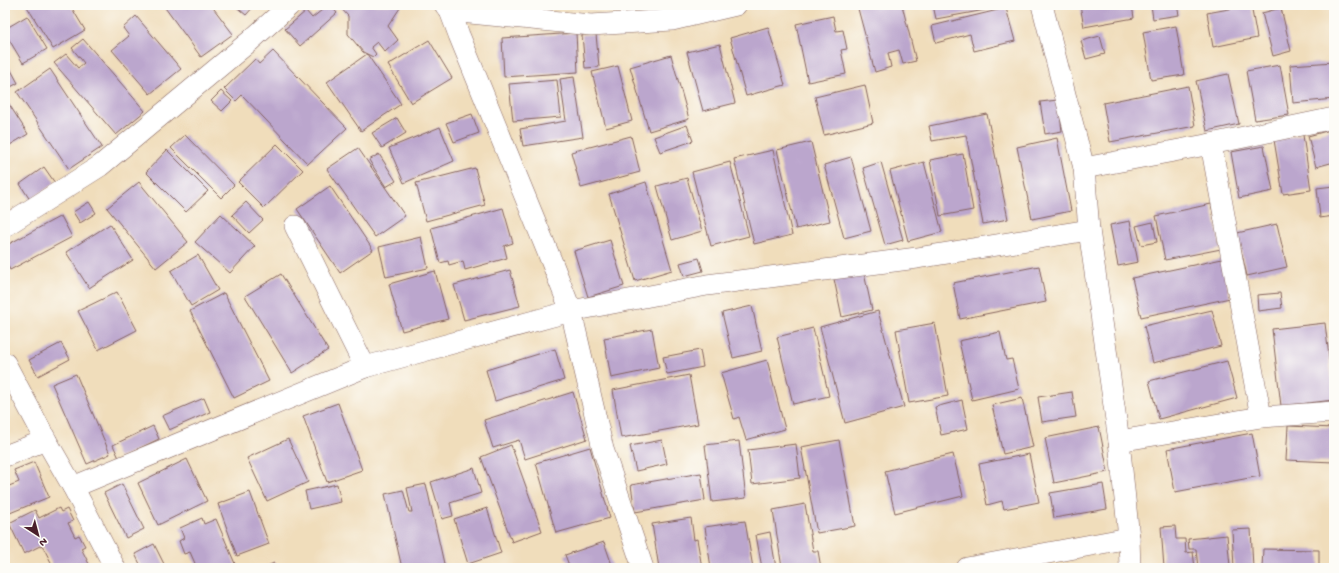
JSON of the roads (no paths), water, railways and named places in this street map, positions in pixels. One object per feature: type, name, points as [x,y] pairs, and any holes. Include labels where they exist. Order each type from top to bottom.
[{"type":"street","points":[[5,226],[100,166],[290,5]]},
{"type":"street","points":[[643,568],[603,449],[571,311],[554,265],[448,8],[591,26],[672,20],[736,5]]},
{"type":"street","points":[[1042,5],[1084,168],[1090,230],[1119,441],[1129,538],[1130,568]]},
{"type":"street","points":[[1084,168],[1211,144],[1334,118]]},
{"type":"street","points":[[1211,144],[1261,417]]},
{"type":"street","points":[[295,226],[365,367]]},
{"type":"street","points":[[73,487],[365,367],[571,311],[707,285],[917,258],[1090,230]]},
{"type":"street","points":[[5,363],[73,487],[115,568]]},
{"type":"street","points":[[1119,441],[1261,417],[1334,412]]},
{"type":"street","points":[[5,456],[46,440]]},
{"type":"street","points":[[967,568],[1129,538]]}]
